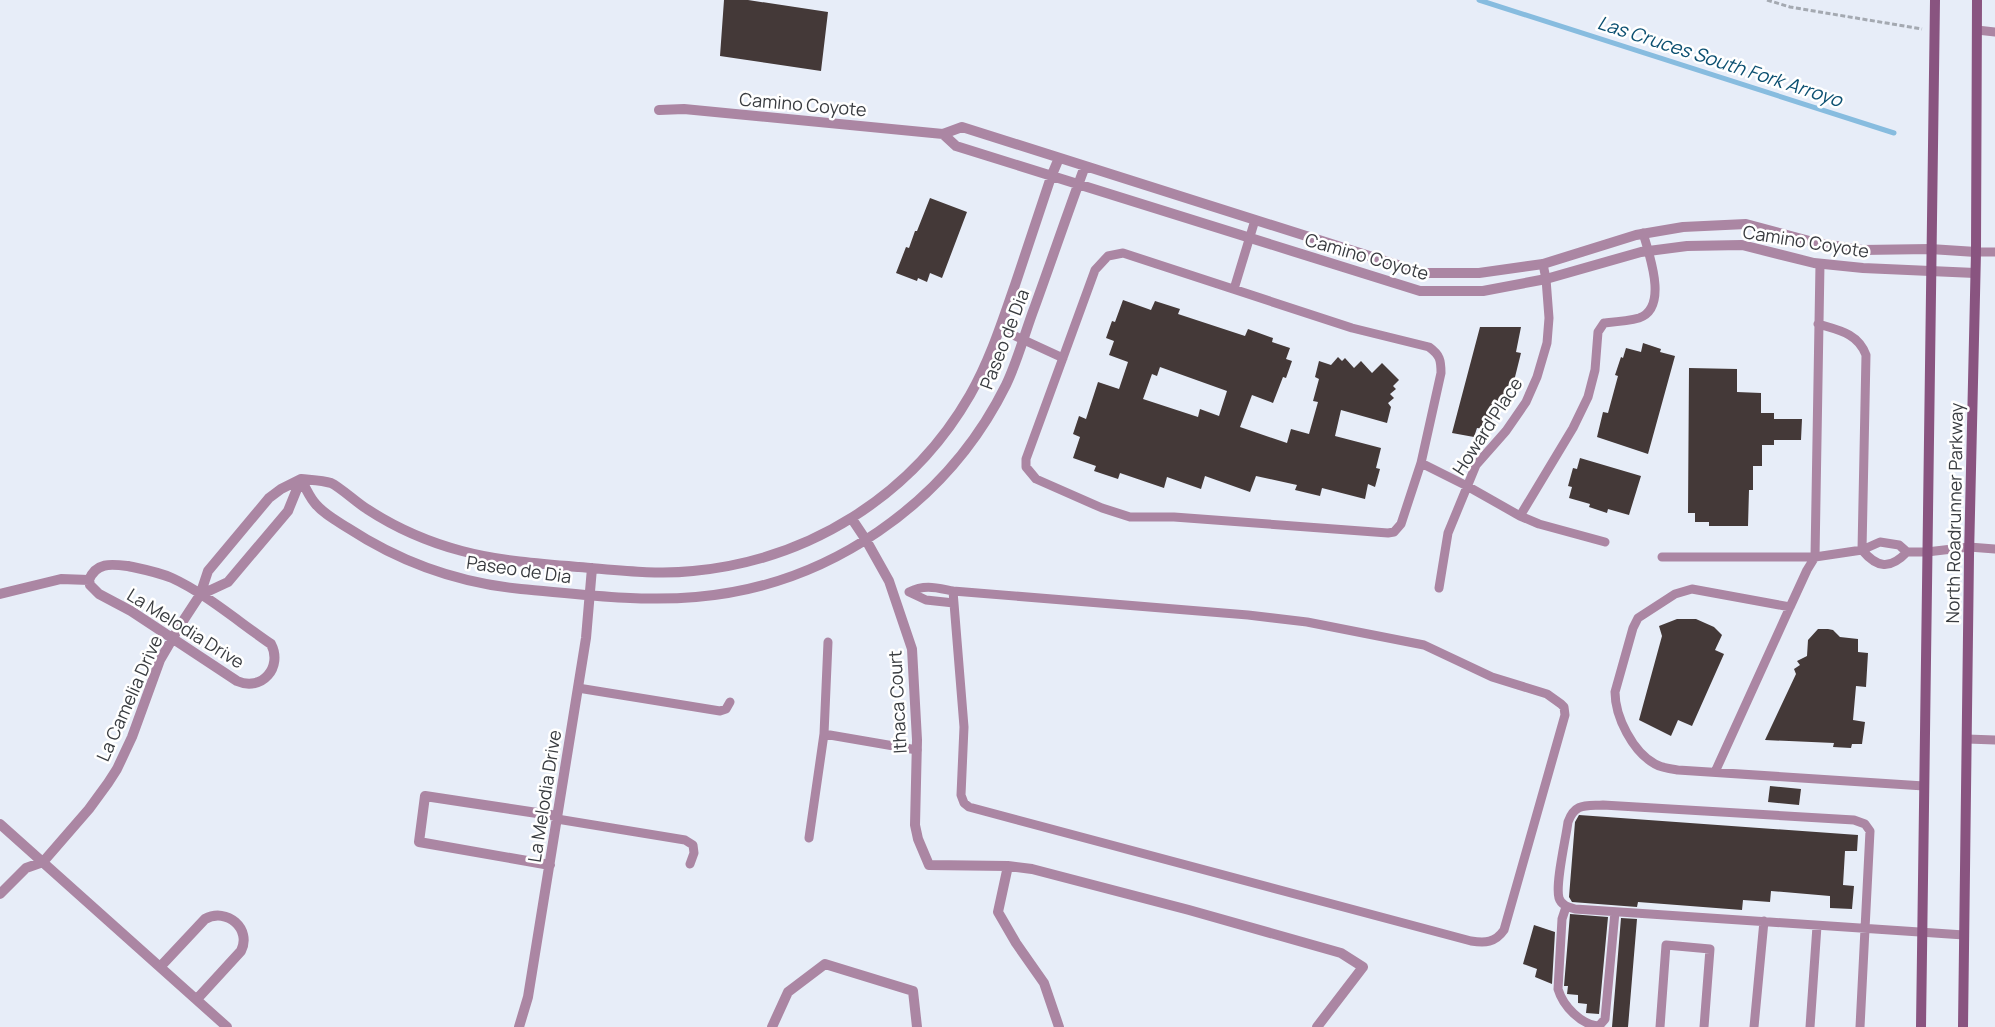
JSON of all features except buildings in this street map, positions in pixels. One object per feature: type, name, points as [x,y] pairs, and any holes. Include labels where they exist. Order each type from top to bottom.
[{"type":"main road","name":"North Roadrunner Parkway","points":[[1921,1027],[1930,249],[1935,0]]},
{"type":"main road","name":"North Roadrunner Parkway","points":[[1963,1027],[1969,547],[1976,252],[1978,0]]},
{"type":"street","name":"Camino Coyote","points":[[659,110],[684,109],[943,134],[962,127],[1423,273],[1479,272],[1543,264],[1643,233],[1683,226],[1746,224],[1817,243],[1862,250],[1930,249],[1976,252]]},
{"type":"street","name":"Camino Coyote","points":[[943,134],[956,146],[1078,186],[1420,291],[1483,291],[1546,279],[1648,251],[1687,246],[1742,245],[1820,264],[1930,272],[1975,273]]},
{"type":"street","name":"Paseo de Dia","points":[[301,479],[331,483],[353,500],[390,523],[431,541],[461,551],[508,561],[592,568],[678,572],[720,568],[795,547],[852,519],[903,479],[950,427],[979,379],[1000,329],[1051,176],[1059,158]]},
{"type":"street","name":"Paseo de Dia","points":[[301,479],[314,503],[369,542],[415,563],[462,579],[491,585],[591,595],[678,598],[740,591],[807,570],[866,540],[896,519],[921,498],[960,456],[996,403],[1015,364],[1085,166]]},
{"type":"street","name":"La Camelia Drive","points":[[0,894],[26,868],[43,862],[90,809],[117,769],[138,722],[155,673],[173,638],[200,595],[204,579],[212,564],[269,498],[281,489],[301,479]]},
{"type":"street","points":[[200,595],[228,582],[288,512],[301,479]]},
{"type":"street","name":"Ithaca Court","points":[[852,519],[889,581],[912,649],[917,750],[915,825],[918,839],[929,865],[1008,866]]},
{"type":"street","name":"La Melodia Drive","points":[[121,565],[171,578],[200,595],[270,644],[274,660],[269,672],[261,681],[255,684],[243,683],[122,605],[99,594],[90,585],[89,580],[93,572],[102,566],[121,565]]},
{"type":"street","name":"La Melodia Drive","points":[[520,1027],[528,997],[578,688],[591,595],[592,568]]},
{"type":"street","points":[[0,594],[61,579],[89,580]]},
{"type":"street","points":[[550,865],[420,842],[425,796],[557,818]]},
{"type":"street","points":[[0,824],[228,1027]]},
{"type":"street","points":[[1059,1027],[1044,983],[1016,943],[998,912],[1008,866],[1032,869],[1189,910],[1341,953],[1363,966],[1340,1000],[1317,1027]]},
{"type":"street","points":[[160,967],[205,919],[210,916],[221,915],[234,921],[243,932],[244,945],[241,951],[198,999]]},
{"type":"street","points":[[772,1027],[788,992],[825,964],[913,991],[917,1027]]},
{"type":"lane","points":[[1977,30],[1995,32]]},
{"type":"lane","points":[[1234,289],[1255,220]]},
{"type":"lane","points":[[1520,516],[1573,428],[1588,397],[1595,370],[1600,326],[1604,322],[1640,317],[1654,303],[1655,282],[1643,233]]},
{"type":"lane","points":[[1976,252],[1995,252]]},
{"type":"lane","points":[[1123,253],[1352,328],[1429,346],[1438,353],[1441,360],[1441,373],[1421,464],[1401,524],[1394,532],[1388,534],[1174,517],[1130,517],[1116,513],[1036,479],[1026,467],[1026,459],[1062,358],[1095,270],[1108,256],[1123,253]]},
{"type":"lane","name":"Howard Place","points":[[1439,588],[1448,533],[1476,465],[1506,431],[1526,402],[1537,376],[1547,343],[1549,326],[1546,279],[1543,264]]},
{"type":"lane","points":[[1714,772],[1807,570],[1815,557],[1820,264]]},
{"type":"lane","points":[[1818,324],[1850,334],[1860,343],[1866,355],[1862,550],[1871,561],[1884,564],[1891,564],[1899,560],[1907,552]]},
{"type":"lane","points":[[1000,329],[1022,341],[1062,358]]},
{"type":"lane","points":[[1421,464],[1467,486],[1520,516],[1539,524],[1605,542]]},
{"type":"lane","points":[[1662,557],[1815,557],[1862,550],[1880,542],[1899,545],[1907,552],[1927,552],[1969,547],[1995,549]]},
{"type":"lane","points":[[893,594],[909,592],[919,587],[929,586],[953,591],[1248,615],[1307,622],[1424,645],[1492,677],[1546,694],[1557,700],[1564,707],[1565,715],[1504,930],[1493,941],[1484,943],[1471,941],[969,807],[961,795],[964,727],[953,591]]},
{"type":"lane","points":[[1790,607],[1692,589],[1675,594],[1638,618],[1633,628],[1615,692],[1615,703],[1624,727],[1638,750],[1656,765],[1678,770],[1924,786]]},
{"type":"lane","points":[[909,592],[926,600],[954,603]]},
{"type":"lane","points":[[809,838],[824,734],[828,642]]},
{"type":"lane","points":[[578,688],[720,711],[726,709],[730,702]]},
{"type":"lane","points":[[824,734],[917,750]]},
{"type":"lane","points":[[1967,739],[1995,740]]},
{"type":"lane","points":[[1860,1027],[1866,930],[1870,831],[1865,824],[1854,820],[1603,804],[1577,808],[1572,813],[1568,822],[1558,886],[1559,899],[1566,907],[1866,930],[1964,935]]},
{"type":"lane","points":[[557,818],[685,840],[693,845],[694,853],[690,864]]},
{"type":"lane","points":[[1566,907],[1562,919],[1558,989],[1561,998],[1569,1009],[1591,1026],[1599,1026],[1605,1019],[1615,912]]},
{"type":"lane","points":[[1754,1027],[1764,921]]},
{"type":"lane","points":[[1810,1027],[1817,926]]},
{"type":"lane","points":[[1660,1027],[1666,945],[1710,949],[1704,1027]]},
{"type":"path","points":[[1767,0],[1790,7],[1935,32]]},
{"type":"waterway","name":"Las Cruces South Fork Arroyo","points":[[1479,0],[1894,133]]}]
